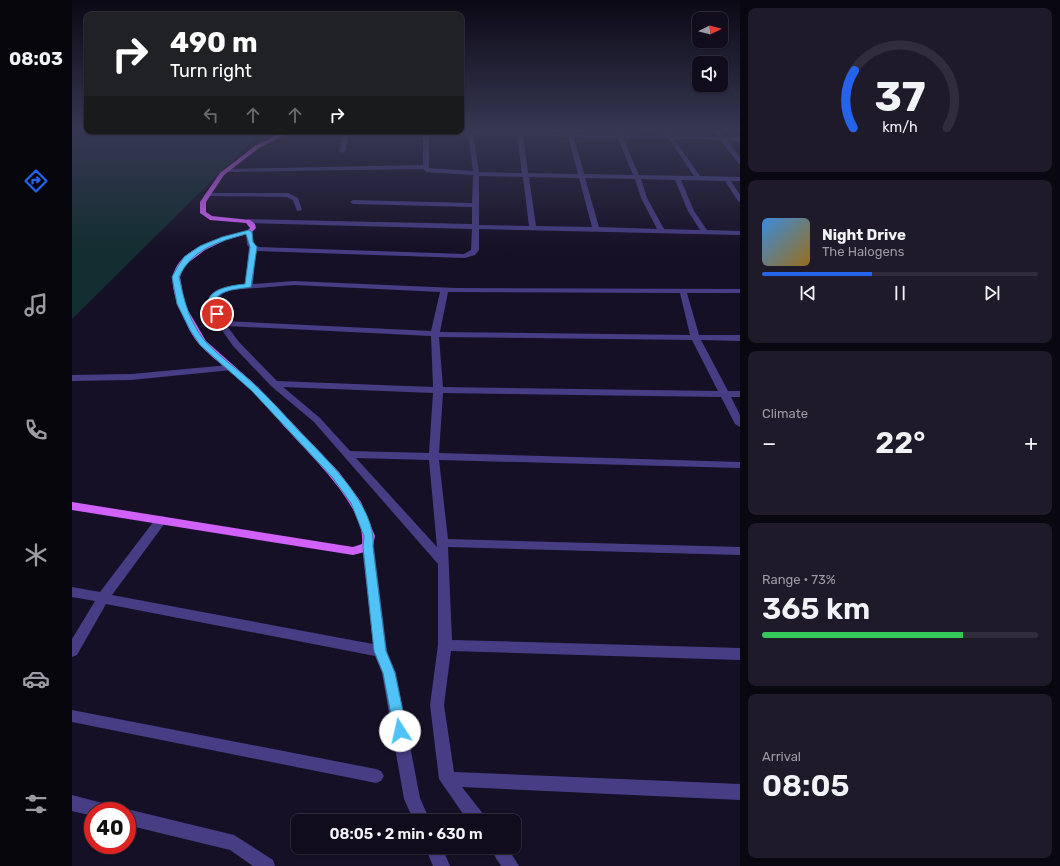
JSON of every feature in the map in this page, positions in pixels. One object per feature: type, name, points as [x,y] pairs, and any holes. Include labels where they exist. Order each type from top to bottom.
[{"type":"main road","points":[[72,506],[353,551],[368,547],[369,536],[355,502],[335,475],[255,389],[229,368],[203,343],[194,330],[181,304],[176,277],[181,266],[187,259],[202,248],[224,238],[249,232],[253,228],[253,224],[248,221],[210,218],[203,213],[203,202],[222,174],[227,170]]},
{"type":"street","points":[[428,170],[476,174],[740,180]]},
{"type":"street","points":[[253,247],[257,249],[465,256],[472,253],[474,250],[475,170]]},
{"type":"street","points":[[525,170],[533,229]]},
{"type":"street","points":[[580,170],[596,230]]},
{"type":"street","points":[[634,170],[644,198],[662,232]]},
{"type":"street","points":[[693,170],[698,178]]},
{"type":"street","points":[[677,178],[691,211],[705,233]]},
{"type":"street","points":[[727,179],[740,200]]},
{"type":"street","points":[[207,196],[288,195],[296,199],[299,210]]},
{"type":"street","points":[[353,202],[476,205]]},
{"type":"street","points":[[248,221],[740,233]]},
{"type":"street","points":[[249,232],[250,242],[253,247],[249,286]]},
{"type":"street","points":[[444,563],[317,420],[274,384],[236,344],[221,323],[212,304],[213,299],[219,292],[230,288],[294,283],[445,290],[740,291]]},
{"type":"street","points":[[445,290],[435,334],[438,390],[434,458],[444,563],[445,645],[437,705],[447,779],[473,814]]},
{"type":"street","points":[[683,291],[695,337],[740,424]]},
{"type":"street","points":[[221,323],[435,334],[740,338]]},
{"type":"street","points":[[72,378],[131,377],[229,368]]},
{"type":"street","points":[[274,384],[438,390],[740,394]]},
{"type":"street","points":[[348,454],[434,458],[740,465]]},
{"type":"street","points":[[72,651],[103,598],[161,520]]},
{"type":"street","points":[[442,543],[740,552]]},
{"type":"street","points":[[368,547],[380,651],[391,681],[412,799],[419,814]]},
{"type":"street","points":[[72,592],[380,651]]},
{"type":"street","points":[[445,645],[740,654]]},
{"type":"street","points":[[72,716],[376,776]]},
{"type":"street","points":[[447,779],[740,792]]},
{"type":"street","points":[[72,803],[84,806]]},
{"type":"street","points":[[136,819],[234,843],[267,866]]},
{"type":"street","points":[[436,854],[442,866]]},
{"type":"street","points":[[502,854],[511,866]]},
{"type":"green space","points":[[72,170],[222,170],[72,319]]},
{"type":"route","points":[[217,314],[212,304],[213,299],[219,292],[230,288],[249,286],[253,247],[250,242],[249,232],[224,238],[202,248],[187,259],[181,266],[176,277],[181,304],[194,330],[203,343],[229,368],[255,389],[335,475],[355,502],[369,536],[368,547],[380,651],[389,673],[400,731]]}]
